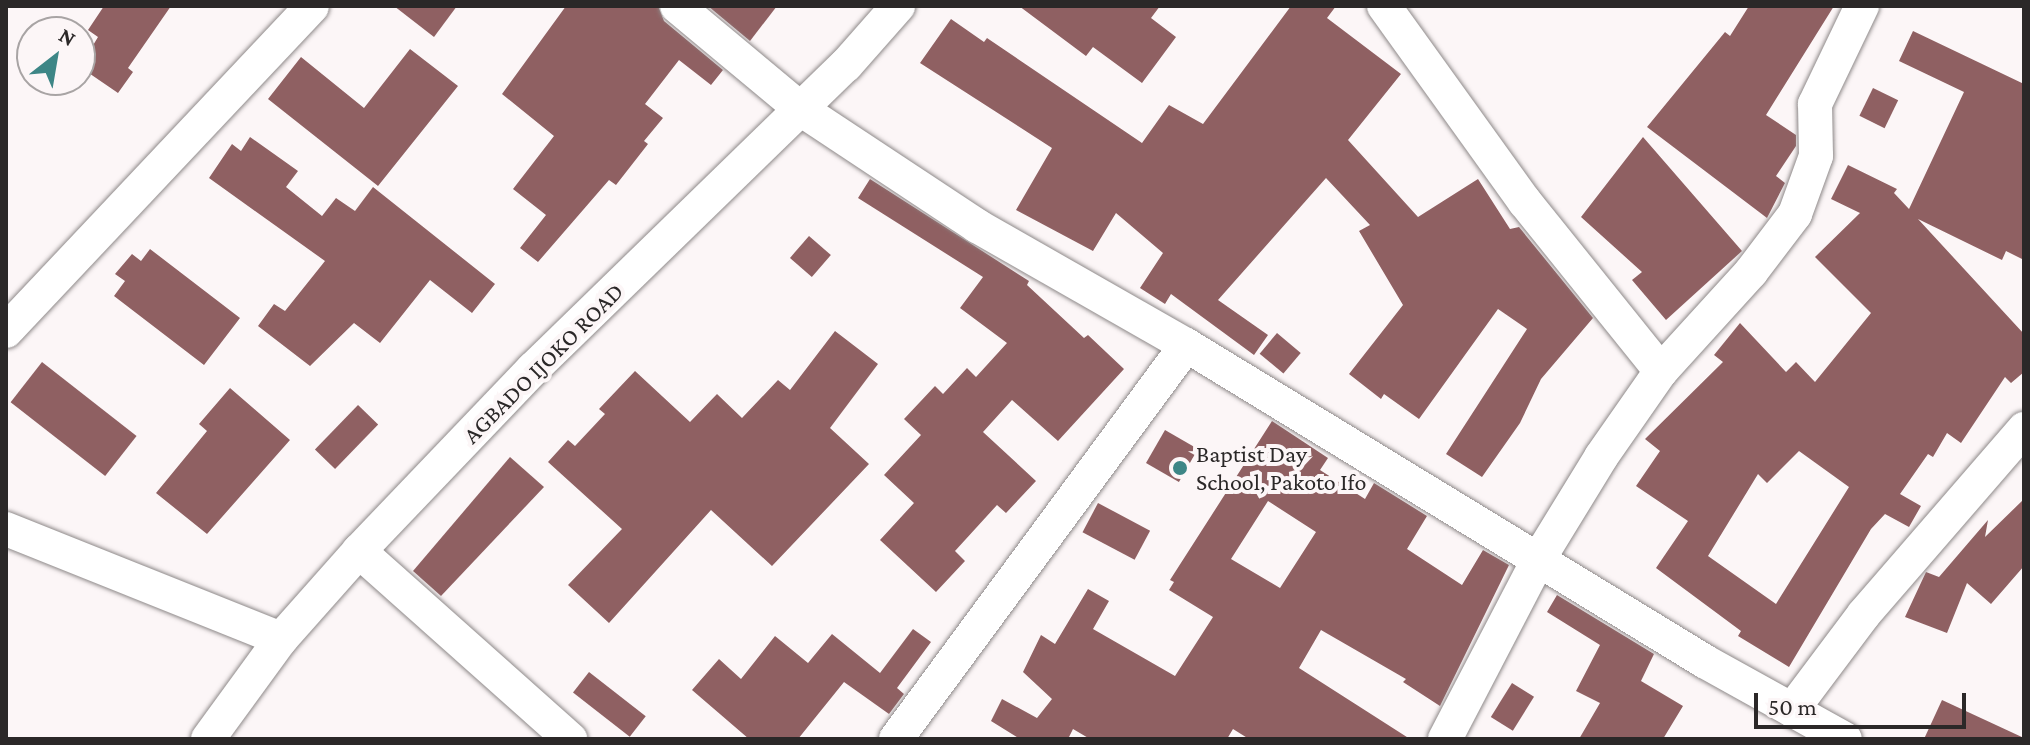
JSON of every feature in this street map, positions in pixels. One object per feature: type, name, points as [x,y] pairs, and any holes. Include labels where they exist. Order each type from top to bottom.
[{"type":"street","points":[[6,331],[312,6]]},
{"type":"street","points":[[677,6],[802,110],[977,226],[1186,345],[1830,735]]},
{"type":"street","name":"AGBADO IJOKO ROAD","points":[[208,739],[281,639],[359,551],[533,369],[802,110],[896,6]]},
{"type":"street","points":[[1384,6],[1525,202],[1661,371]]},
{"type":"street","points":[[1445,739],[1538,560],[1661,371],[1751,272],[1795,214],[1816,156],[1815,104],[1862,6]]},
{"type":"street","points":[[896,739],[1186,345]]},
{"type":"street","points":[[1792,710],[1864,614],[2024,429]]},
{"type":"street","points":[[6,529],[281,639]]},
{"type":"street","points":[[359,551],[570,739]]},
{"type":"building","points":[[104,6],[171,6],[128,68],[133,72],[118,93],[96,78],[96,18]]},
{"type":"building","points":[[394,6],[457,6],[434,37]]},
{"type":"building","points":[[566,6],[658,6],[664,21],[723,70],[711,85],[679,60],[645,104],[663,118],[644,141],[648,144],[616,185],[609,180],[538,262],[520,248],[546,215],[513,189],[554,136],[502,94]]},
{"type":"building","points":[[708,6],[777,6],[750,41]]},
{"type":"building","points":[[1019,6],[1160,6],[1151,18],[1176,37],[1142,83],[1093,47],[1086,56]]},
{"type":"building","points":[[1291,6],[1336,6],[1327,18],[1401,74],[1348,140],[1418,217],[1478,179],[1510,229],[1519,227],[1593,318],[1541,379],[1520,423],[1482,477],[1446,454],[1527,329],[1498,309],[1419,419],[1384,394],[1381,399],[1349,374],[1403,305],[1359,231],[1370,225],[1326,178],[1218,300],[1268,335],[1254,355],[1171,294],[1165,304],[1140,288],[1163,253],[1116,213],[1093,251],[1016,210],[1052,148],[920,63],[951,19],[984,42],[987,38],[1142,143],[1169,105],[1203,124]]},
{"type":"building","points":[[1749,6],[1834,6],[1766,115],[1796,135],[1796,146],[1776,176],[1785,183],[1767,218],[1647,127],[1725,32],[1730,36]]},
{"type":"building","points":[[1913,31],[2024,84],[2024,260],[2006,251],[2002,260],[1918,219],[2024,334],[2024,372],[2011,383],[2005,377],[1961,443],[1947,433],[1933,457],[1928,454],[1900,494],[1921,506],[1909,527],[1885,514],[1871,529],[1789,667],[1738,636],[1741,631],[1656,568],[1688,521],[1636,486],[1660,451],[1645,439],[1723,362],[1714,355],[1740,323],[1786,372],[1796,362],[1815,382],[1871,313],[1815,257],[1860,213],[1831,199],[1848,165],[1897,189],[1894,193],[1909,209],[1964,92],[1899,61]],"holes":[[[1799,451],[1849,487],[1776,604],[1708,556],[1758,474],[1767,483]]]},
{"type":"building","points":[[410,49],[458,86],[378,186],[268,99],[301,57],[364,108]]},
{"type":"building","points":[[1873,88],[1898,100],[1885,128],[1859,116]]},
{"type":"building","points":[[250,137],[298,171],[286,187],[322,216],[336,198],[355,211],[373,187],[495,284],[472,313],[430,280],[380,343],[354,323],[310,366],[258,326],[274,304],[285,311],[325,261],[209,178],[232,144],[241,151]]},
{"type":"building","points":[[1643,137],[1742,251],[1666,320],[1632,280],[1642,272],[1581,217]]},
{"type":"building","points":[[870,179],[1029,281],[1027,285],[1084,338],[1088,335],[1124,369],[1058,441],[1012,400],[983,432],[1036,481],[1006,513],[997,505],[955,551],[965,561],[936,592],[880,540],[914,503],[884,475],[921,435],[904,419],[935,386],[943,394],[967,368],[976,377],[1007,343],[960,308],[983,277],[858,198]]},
{"type":"building","points":[[809,236],[831,255],[812,277],[790,258]]},
{"type":"building","points":[[150,249],[240,318],[204,365],[114,296],[125,281],[115,274],[132,254],[141,261]]},
{"type":"building","points":[[835,331],[878,364],[830,428],[869,464],[772,566],[711,510],[609,623],[568,585],[622,529],[548,462],[568,440],[575,446],[605,414],[599,409],[635,371],[690,422],[717,394],[742,418],[778,380],[790,390]]},
{"type":"building","points":[[1277,333],[1301,353],[1283,374],[1260,354]]},
{"type":"building","points":[[42,362],[137,436],[105,476],[11,402]]},
{"type":"building","points":[[230,388],[290,440],[207,534],[156,493],[207,431],[199,424]]},
{"type":"building","points":[[358,405],[378,424],[335,469],[315,450]]},
{"type":"building","points":[[1272,421],[1328,458],[1320,470],[1365,499],[1374,483],[1427,516],[1407,549],[1462,585],[1483,550],[1509,565],[1440,706],[1403,682],[1406,679],[1321,630],[1299,668],[1410,739],[1249,739],[1233,729],[1227,739],[1090,739],[1073,729],[1068,739],[1020,739],[991,721],[1002,699],[1037,718],[1052,699],[1023,672],[1041,635],[1055,644],[1088,589],[1109,601],[1093,629],[1175,676],[1213,617],[1169,590],[1174,582],[1170,580]],"holes":[[[1268,501],[1316,532],[1280,588],[1231,559]]]},
{"type":"building","points":[[1165,430],[1198,449],[1179,482],[1146,463]]},
{"type":"building","points":[[510,457],[544,487],[441,596],[413,571]]},
{"type":"building","points":[[2024,499],[2024,566],[1991,604],[1967,583],[1947,633],[1905,617],[1926,572],[1939,577],[1988,520],[1985,537]]},
{"type":"building","points":[[1098,503],[1150,531],[1135,560],[1083,532]]},
{"type":"building","points":[[1557,595],[1654,654],[1641,681],[1683,706],[1663,739],[1579,739],[1600,703],[1576,691],[1600,645],[1547,612]]},
{"type":"building","points":[[913,629],[931,642],[897,688],[904,694],[889,714],[844,682],[798,739],[749,739],[692,690],[719,659],[741,679],[775,636],[808,663],[832,634],[880,673]]},
{"type":"building","points":[[589,672],[646,716],[630,737],[573,692]]},
{"type":"building","points":[[1512,683],[1534,697],[1513,731],[1491,717]]},
{"type":"building","points":[[1942,700],[2024,738],[2024,739],[1924,739]]},
{"type":"place","name":"Baptist Day School, Pakoto Ifo","points":[[1180,468]]}]
